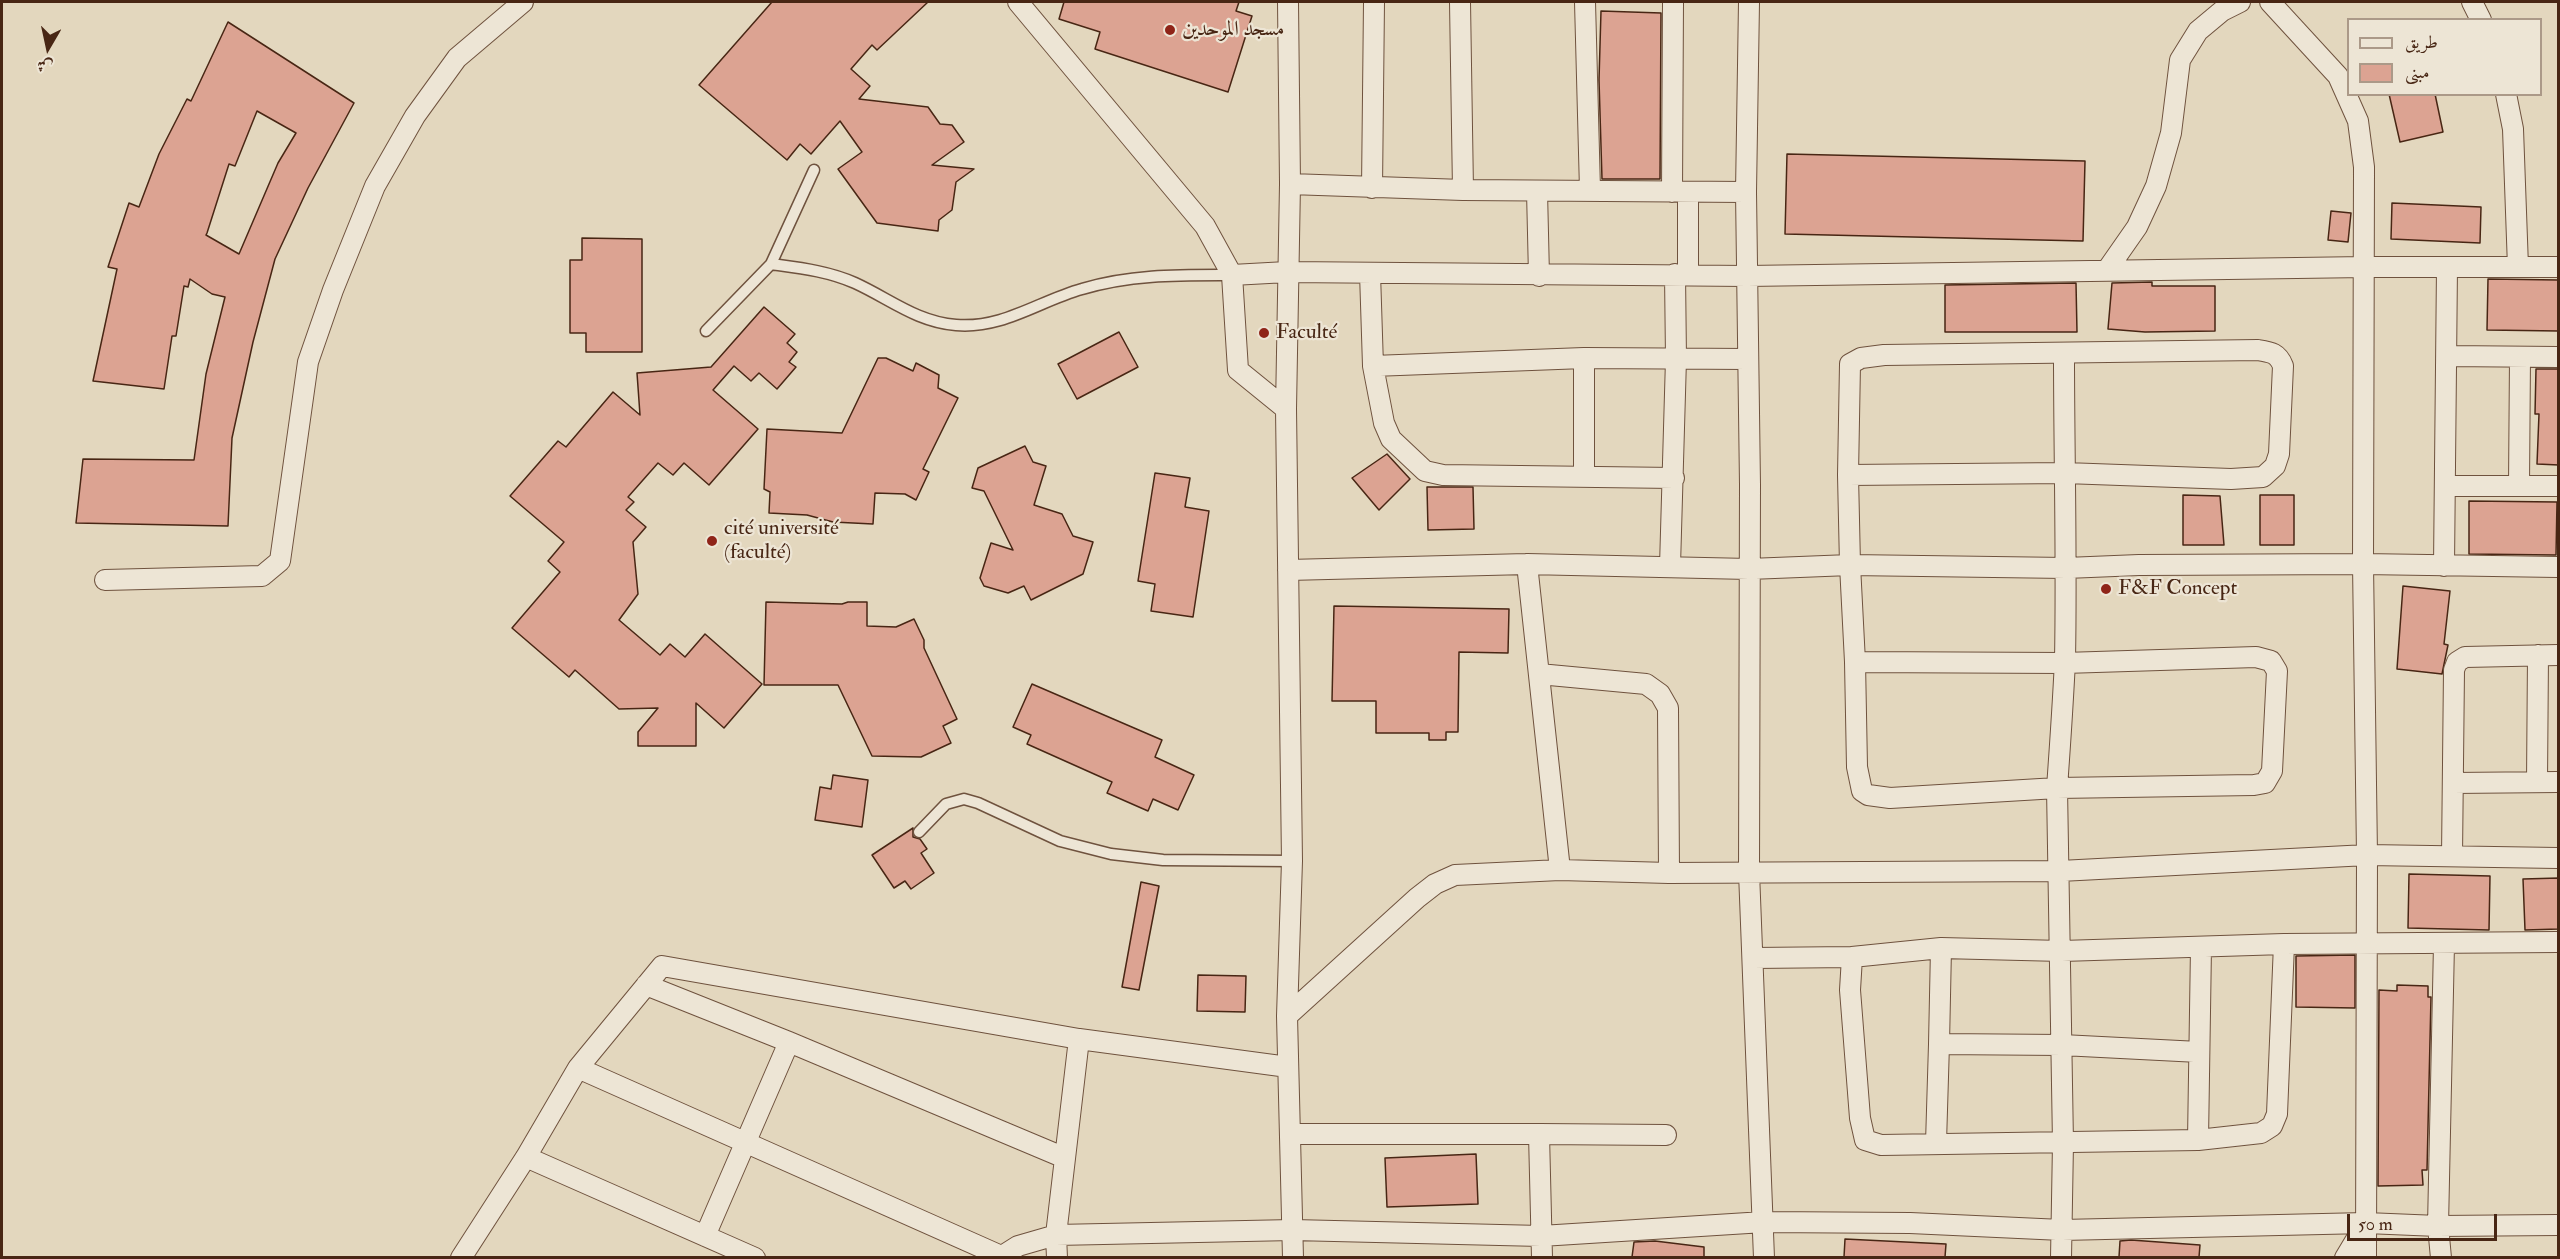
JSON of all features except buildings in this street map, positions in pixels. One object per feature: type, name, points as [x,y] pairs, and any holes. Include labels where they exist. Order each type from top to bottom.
[{"type":"street","points":[[105,580],[262,576],[280,561],[308,362],[333,290],[375,186],[415,116],[457,58],[523,2]]},
{"type":"street","points":[[1018,2],[1205,226],[1232,275],[1238,370],[1286,409]]},
{"type":"street","points":[[1288,2],[1290,184],[1286,409],[1292,861],[1287,1016],[1293,1257]]},
{"type":"street","points":[[1372,188],[1374,2]]},
{"type":"street","points":[[1460,2],[1463,190]]},
{"type":"street","points":[[1585,2],[1590,190]]},
{"type":"street","points":[[1670,566],[1676,358],[1681,274],[1673,2]]},
{"type":"street","points":[[1749,2],[1746,192],[1749,872],[1764,1257]]},
{"type":"street","points":[[2107,270],[2137,227],[2156,186],[2171,133],[2180,60],[2198,31],[2222,11],[2240,2]]},
{"type":"street","points":[[2270,2],[2338,76],[2358,121],[2364,167],[2366,1257]]},
{"type":"street","points":[[2472,2],[2480,18]]},
{"type":"street","points":[[2506,96],[2513,129],[2518,267]]},
{"type":"street","points":[[1290,184],[1463,190],[1746,192]]},
{"type":"street","points":[[1537,191],[1539,276]]},
{"type":"street","points":[[1232,275],[1287,272],[1539,276],[1681,274],[1747,276],[2365,267],[2559,267]]},
{"type":"street","points":[[2444,566],[2447,267]]},
{"type":"street","points":[[1370,273],[1373,366],[1384,423],[1391,439],[1425,471],[1443,475],[1674,478]]},
{"type":"street","points":[[1848,475],[2064,473],[2231,479],[2263,477],[2275,466],[2279,454],[2283,366],[2280,358],[2274,352],[2258,350],[1884,355],[1855,360],[1850,364],[1848,374],[1848,475],[1850,565],[1857,767],[1862,791],[1868,795],[1890,798],[2057,788],[2265,783],[2272,771],[2277,671],[2271,661],[2256,657],[2064,663],[1855,662]]},
{"type":"street","points":[[2061,1257],[2062,951],[2057,788],[2064,663],[2066,568],[2064,353]]},
{"type":"street","points":[[2447,356],[2559,357]]},
{"type":"street","points":[[2519,486],[2520,357]]},
{"type":"street","points":[[1373,366],[1584,358],[1748,359]]},
{"type":"street","points":[[1584,358],[1584,477]]},
{"type":"street","points":[[2445,486],[2559,486]]},
{"type":"street","points":[[1288,570],[1527,564],[1749,569],[1850,565],[2066,568],[2139,565],[2363,564],[2559,567]]},
{"type":"street","points":[[1527,564],[1560,870]]},
{"type":"street","points":[[2452,856],[2454,670],[2457,662],[2465,657],[2559,655]]},
{"type":"street","points":[[2537,782],[2538,656]]},
{"type":"street","points":[[1539,674],[1646,684],[1660,694],[1668,708],[1669,873]]},
{"type":"street","points":[[2453,783],[2559,782]]},
{"type":"street","points":[[1287,1016],[1435,884],[1455,875],[1471,873],[1560,870],[1669,873],[2060,871],[2367,855],[2559,858]]},
{"type":"street","points":[[1753,958],[1852,957],[1941,948],[2062,951],[2284,944],[2559,942]]},
{"type":"street","points":[[1852,957],[1850,990],[1860,1118],[1865,1140],[1876,1144],[2198,1140],[2261,1133],[2272,1125],[2277,1114],[2284,944]]},
{"type":"street","points":[[2441,1257],[2438,1226],[2444,944]]},
{"type":"street","points":[[2198,1140],[2200,947]]},
{"type":"street","points":[[1936,1143],[1941,948]]},
{"type":"street","points":[[461,1257],[526,1157],[578,1068],[662,966],[1079,1039],[1288,1067]]},
{"type":"street","points":[[646,985],[789,1042],[1065,1158]]},
{"type":"street","points":[[1057,1257],[1056,1235],[1079,1039]]},
{"type":"street","points":[[705,1236],[789,1042]]},
{"type":"street","points":[[1939,1044],[2062,1045],[2199,1052]]},
{"type":"street","points":[[578,1068],[1000,1257],[1018,1246],[1056,1235],[1293,1230],[1541,1236],[1764,1222],[1910,1223],[2062,1230],[2366,1223],[2438,1226],[2559,1225]]},
{"type":"street","points":[[1291,1134],[1666,1135]]},
{"type":"street","points":[[1539,1134],[1542,1257]]},
{"type":"street","points":[[526,1157],[755,1257]]},
{"type":"street","points":[[2345,1257],[2366,1223]]},
{"type":"lane","points":[[706,331],[771,264],[814,170]]},
{"type":"lane","points":[[771,264],[820,271],[841,277],[919,317],[956,325],[975,325],[1008,319],[1080,289],[1117,280],[1150,276],[1232,275]]},
{"type":"lane","points":[[920,832],[946,804],[964,799],[978,803],[1060,840],[1111,854],[1163,860],[1292,861]]},
{"type":"place","name":"مسجد الموحدين","points":[[1170,30]]},
{"type":"place","name":"Faculté","points":[[1264,333]]},
{"type":"place","name":"cité université (faculté)","points":[[712,541]]},
{"type":"place","name":"F&F Concept","points":[[2106,589]]}]
